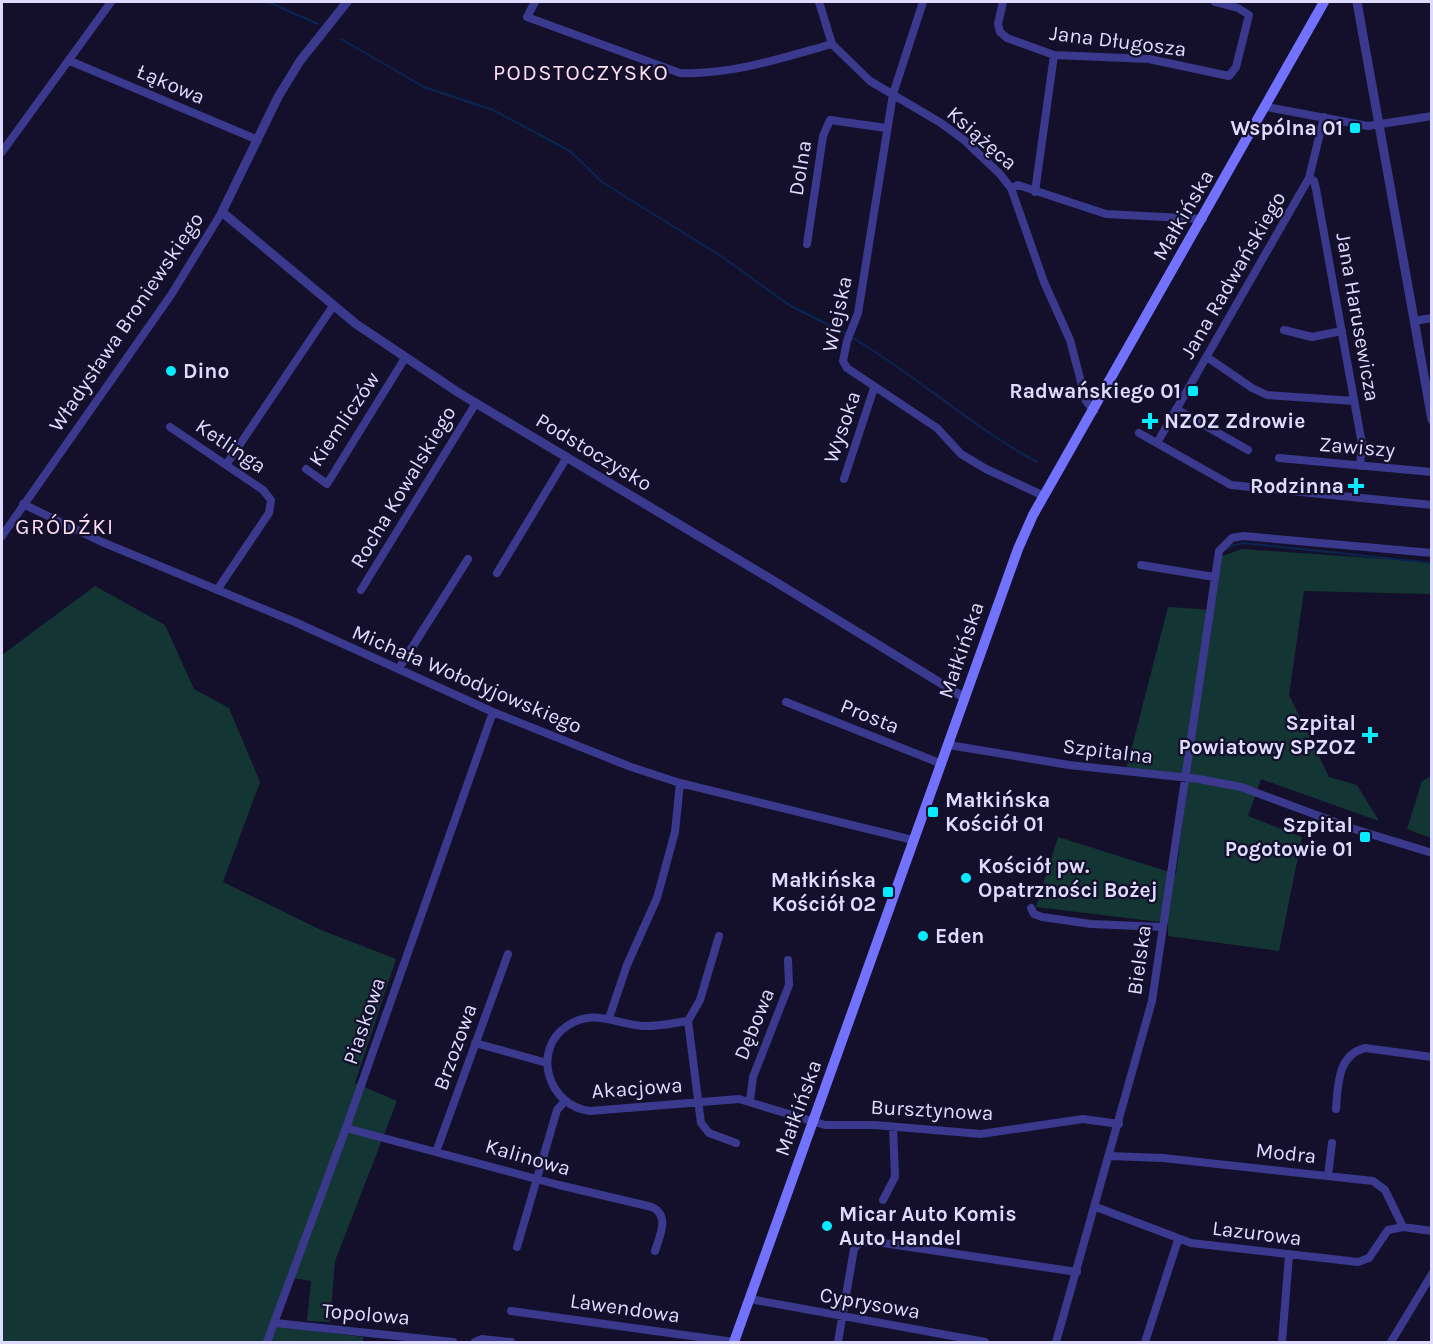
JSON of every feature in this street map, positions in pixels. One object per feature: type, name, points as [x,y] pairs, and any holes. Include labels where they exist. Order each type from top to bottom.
[{"type":"main road","name":"Małkińska","points":[[734,1342],[1018,549],[1044,496],[1267,107],[1324,2]]},
{"type":"main road","name":"Małkińska","points":[[1319,14],[1332,2]]},
{"type":"street","points":[[2,152],[111,2]]},
{"type":"street","name":"Władysława Broniewskiego","points":[[2,536],[171,295],[222,212],[278,98],[296,68],[347,2]]},
{"type":"street","points":[[535,2],[527,17],[680,73],[700,74],[738,69],[832,44]]},
{"type":"street","name":"Książęca","points":[[819,2],[832,44],[870,81],[941,123],[964,140],[1011,188],[1044,282],[1070,340],[1086,401],[1094,411]]},
{"type":"street","name":"Wiejska","points":[[923,2],[892,94],[858,313],[847,341],[843,361],[847,368],[874,388],[937,428],[961,454],[986,469],[1044,496]]},
{"type":"street","name":"Jana Długosza","points":[[1003,2],[998,24],[1000,32],[1007,38],[1054,55],[1149,59],[1229,76],[1236,67],[1249,15],[1238,8],[1215,2]]},
{"type":"street","points":[[1349,2],[1357,16]]},
{"type":"street","points":[[1357,2],[1357,16],[1429,392],[1431,420]]},
{"type":"street","points":[[1035,192],[1054,55]]},
{"type":"street","name":"Łąkowa","points":[[70,61],[258,140]]},
{"type":"street","points":[[1267,107],[1368,126],[1431,116]]},
{"type":"street","name":"Jana Radwańskiego","points":[[1157,443],[1309,178],[1324,117]]},
{"type":"street","name":"Dolna","points":[[807,244],[823,136],[830,120],[886,128]]},
{"type":"street","name":"Jana Harusewicza","points":[[1309,178],[1314,181],[1316,189],[1342,331],[1362,444],[1360,466]]},
{"type":"street","points":[[1011,188],[1018,185],[1106,214],[1203,219]]},
{"type":"street","name":"Podstoczysko","points":[[222,212],[333,306],[405,358],[965,698]]},
{"type":"street","points":[[226,465],[333,306]]},
{"type":"street","points":[[1414,321],[1431,318]]},
{"type":"street","points":[[1284,330],[1311,337],[1342,331]]},
{"type":"street","points":[[1207,357],[1252,388],[1267,395],[1354,401]]},
{"type":"street","name":"Kiemliczów","points":[[306,470],[327,484],[405,358]]},
{"type":"street","name":"Wysoka","points":[[844,479],[874,388]]},
{"type":"street","name":"Rocha Kowalskiego","points":[[361,591],[418,494],[476,403]]},
{"type":"street","points":[[1176,409],[1248,450]]},
{"type":"street","name":"Ketlinga","points":[[170,427],[268,494],[271,506],[217,590]]},
{"type":"street","points":[[1139,433],[1231,484],[1431,505]]},
{"type":"street","points":[[497,573],[567,458]]},
{"type":"street","name":"Zawiszy","points":[[1279,458],[1431,472]]},
{"type":"street","name":"Michała Wołodyjowskiego","points":[[23,504],[102,542],[399,669],[493,712],[631,767],[680,783],[913,840]]},
{"type":"street","name":"Bielska","points":[[1056,1342],[1096,1207],[1150,1009],[1219,551],[1228,541],[1243,536],[1431,554]]},
{"type":"street","points":[[399,669],[468,559]]},
{"type":"street","points":[[1141,565],[1214,577]]},
{"type":"street","name":"Prosta","points":[[786,702],[942,764]]},
{"type":"street","name":"Piaskowa","points":[[267,1342],[346,1128],[493,712]]},
{"type":"street","name":"Szpitalna","points":[[949,745],[1070,765],[1186,778],[1255,791],[1354,829],[1431,853]]},
{"type":"street","points":[[609,1018],[627,965],[661,886],[675,832],[680,783]]},
{"type":"street","points":[[1031,908],[1034,915],[1042,917],[1091,924],[1162,927]]},
{"type":"street","points":[[719,936],[700,1000],[688,1021],[697,1102],[704,1129],[736,1143]]},
{"type":"street","name":"Brzozowa","points":[[436,1152],[508,954]]},
{"type":"street","name":"Dębowa","points":[[750,1101],[753,1077],[789,986],[788,960]]},
{"type":"street","points":[[475,1043],[547,1063],[552,1043],[566,1027],[586,1017],[609,1018],[644,1026],[688,1021]]},
{"type":"street","points":[[1336,1109],[1338,1079],[1342,1065],[1358,1050],[1365,1048],[1431,1057]]},
{"type":"street","name":"Akacjowa","points":[[547,1063],[552,1084],[565,1101],[579,1110],[736,1099],[750,1101],[814,1122]]},
{"type":"street","points":[[517,1247],[557,1110],[565,1101]]},
{"type":"street","name":"Bursztynowa","points":[[814,1122],[825,1125],[893,1127],[981,1134],[1083,1119],[1119,1124]]},
{"type":"street","points":[[883,1200],[895,1177],[893,1127]]},
{"type":"street","name":"Kalinowa","points":[[346,1128],[660,1211],[663,1226],[656,1251]]},
{"type":"street","points":[[1328,1176],[1332,1143]]},
{"type":"street","name":"Modra","points":[[1110,1156],[1163,1158],[1379,1183],[1385,1190],[1403,1227]]},
{"type":"street","name":"Lazurowa","points":[[1096,1207],[1178,1240],[1362,1262],[1369,1258],[1388,1230],[1403,1227]]},
{"type":"street","points":[[1403,1227],[1431,1231]]},
{"type":"street","points":[[1145,1342],[1178,1240]]},
{"type":"street","points":[[838,1342],[854,1249],[858,1244],[870,1241],[1077,1272]]},
{"type":"street","points":[[1282,1342],[1289,1255]]},
{"type":"street","points":[[1391,1342],[1431,1274]]},
{"type":"street","name":"Cyprysowa","points":[[750,1299],[985,1342]]},
{"type":"street","name":"Lawendowa","points":[[511,1311],[734,1342]]},
{"type":"street","name":"Topolowa","points":[[275,1323],[453,1342]]},
{"type":"street","points":[[478,1341],[511,1342]]},
{"type":"green space","points":[[1242,549],[1431,562],[1431,594],[1304,591],[1289,695],[1329,777],[1357,785],[1379,821],[1261,779],[1248,816],[1302,837],[1279,951],[1168,936],[1168,923],[1036,907],[1058,837],[1176,874],[1189,774],[1126,770],[1168,607],[1213,610],[1220,557]]},
{"type":"green space","points":[[95,586],[165,625],[194,689],[229,708],[260,782],[223,882],[321,930],[396,959],[355,1083],[397,1101],[335,1261],[330,1322],[307,1321],[311,1281],[293,1278],[275,1326],[363,1337],[363,1342],[2,1342],[2,655]]},
{"type":"green space","points":[[1431,776],[1431,838],[1407,829],[1422,781]]},
{"type":"waterway","points":[[268,2],[318,24]]},
{"type":"waterway","points":[[341,39],[424,87],[493,110],[570,151],[602,182],[724,258],[789,305],[845,333]]},
{"type":"waterway","points":[[853,338],[900,368],[990,433],[1037,462]]},
{"type":"waterway","points":[[1224,551],[1231,546],[1243,543],[1432,563]]},
{"type":"place","name":"Wspólna 01","points":[[1355,128]]},
{"type":"place","name":"Dino","points":[[171,371]]},
{"type":"place","name":"Radwańskiego 01","points":[[1193,391]]},
{"type":"place","name":"NZOZ Zdrowie","points":[[1150,421]]},
{"type":"place","name":"Rodzinna","points":[[1356,486]]},
{"type":"place","name":"Szpital Powiatowy SPZOZ","points":[[1370,735]]},
{"type":"place","name":"Małkińska Kościół 01","points":[[933,812]]},
{"type":"place","name":"Szpital Pogotowie 01","points":[[1365,837]]},
{"type":"place","name":"Kościół pw. Opatrzności Bożej","points":[[966,878]]},
{"type":"place","name":"Małkińska Kościół 02","points":[[888,892]]},
{"type":"place","name":"Eden","points":[[923,936]]},
{"type":"place","name":"Micar Auto Komis Auto Handel","points":[[827,1226]]},
{"type":"district","name":"PODSTOCZYSKO","points":[[581,72]]},
{"type":"district","name":"GRÓDŹKI","points":[[65,526]]}]
